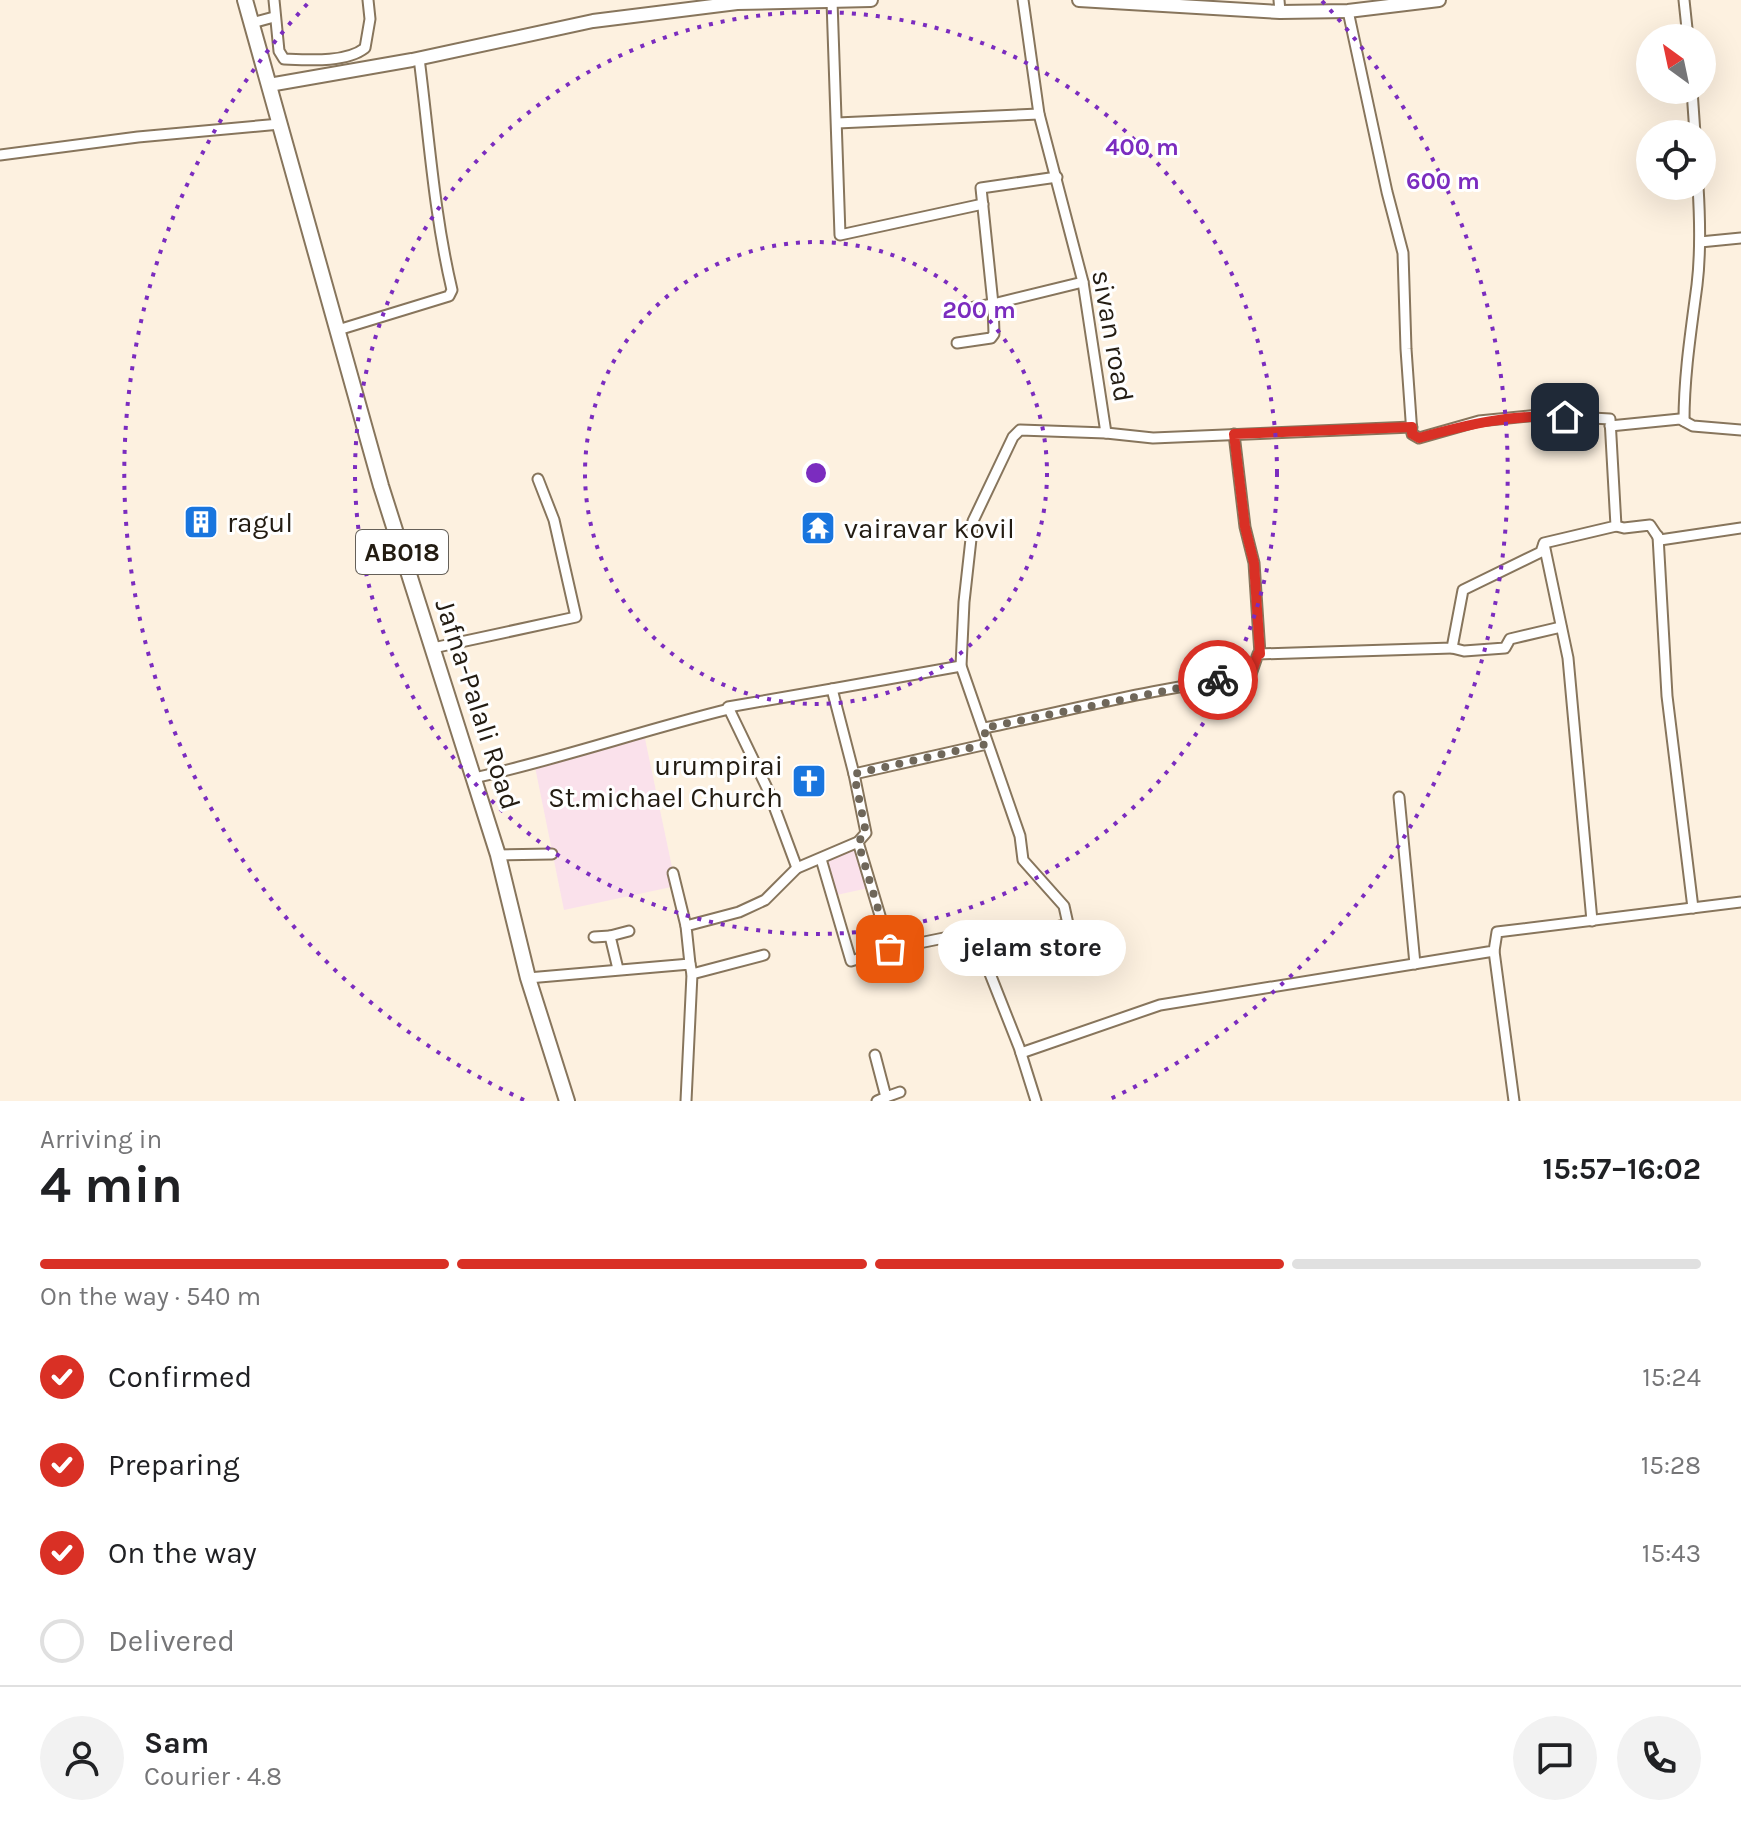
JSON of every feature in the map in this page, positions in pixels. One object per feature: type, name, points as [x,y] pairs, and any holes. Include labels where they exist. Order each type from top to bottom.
[{"type":"main road","name":"Jafna-Palali Road","points":[[245,0],[381,486],[498,855],[528,978],[567,1101]]},
{"type":"street","points":[[274,0],[279,51],[284,59],[315,60],[358,54],[365,48],[370,19],[368,0]]},
{"type":"street","points":[[269,85],[419,58],[593,21],[737,3],[871,0]]},
{"type":"street","name":"sivan road","points":[[979,946],[1068,924],[1064,906],[1023,860],[1016,822],[961,666],[973,521],[1013,437],[1020,430],[1106,433],[1083,282],[1039,114],[1023,0]]},
{"type":"street","points":[[1079,0],[1348,11],[1380,4],[1439,0]]},
{"type":"street","points":[[1684,0],[1687,24]]},
{"type":"street","points":[[832,1],[840,235],[983,204]]},
{"type":"street","points":[[1348,11],[1403,253],[1412,434],[1419,438],[1479,421],[1539,415],[1610,419],[1616,526]]},
{"type":"street","points":[[252,23],[274,17]]},
{"type":"street","points":[[338,330],[449,296],[452,290],[435,200],[431,141],[419,58]]},
{"type":"street","points":[[837,123],[1039,114]]},
{"type":"street","points":[[0,155],[138,137],[280,124]]},
{"type":"street","points":[[957,343],[991,338],[994,334],[981,188],[1057,177]]},
{"type":"street","points":[[1684,421],[1684,387],[1700,242],[1698,200]]},
{"type":"street","points":[[1700,242],[1741,238]]},
{"type":"street","points":[[952,311],[1083,282]]},
{"type":"street","points":[[1610,426],[1680,419],[1693,426],[1741,430]]},
{"type":"street","points":[[1106,433],[1153,438],[1412,427]]},
{"type":"street","points":[[984,728],[1172,689],[1250,677],[1260,654],[1254,563],[1245,527],[1234,434]]},
{"type":"street","points":[[433,648],[576,617],[554,520],[538,479]]},
{"type":"street","points":[[1544,543],[1616,526],[1650,525],[1660,540],[1741,528]]},
{"type":"street","points":[[1658,536],[1667,696],[1693,908]]},
{"type":"street","points":[[1544,543],[1568,658],[1592,921]]},
{"type":"street","points":[[1452,648],[1463,590],[1541,552],[1544,543]]},
{"type":"street","points":[[1260,654],[1505,648],[1510,639],[1561,627]]},
{"type":"street","points":[[474,778],[520,768],[728,707],[961,666]]},
{"type":"street","points":[[686,926],[739,912],[765,900],[797,868],[858,842],[866,833],[832,689]]},
{"type":"street","points":[[729,709],[768,790],[797,868]]},
{"type":"street","points":[[854,774],[987,744]]},
{"type":"street","points":[[1399,797],[1415,964]]},
{"type":"street","points":[[858,842],[890,949]]},
{"type":"street","points":[[498,855],[552,854]]},
{"type":"street","points":[[821,859],[851,961],[890,949],[973,932],[1021,1053],[1036,1101]]},
{"type":"street","points":[[673,873],[686,926],[691,969],[686,1101]]},
{"type":"street","points":[[1514,1101],[1494,951],[1497,932],[1741,902]]},
{"type":"street","points":[[594,937],[629,931]]},
{"type":"street","points":[[610,936],[618,969]]},
{"type":"street","points":[[1021,1053],[1160,1005],[1494,951]]},
{"type":"street","points":[[528,978],[618,969],[691,969],[764,955]]},
{"type":"street","points":[[875,1055],[881,1099],[900,1092]]},
{"type":"shaded area","points":[[644,734],[676,886],[564,910],[533,757]]},
{"type":"shaded area","points":[[858,842],[873,887],[832,896],[821,859]]},
{"type":"way so far","points":[[890,949],[858,842],[866,833],[854,774],[987,744],[984,728],[1218,680]]},
{"type":"place","name":"ragul","points":[[201,522]]},
{"type":"place","name":"vairavar kovil","points":[[818,528]]},
{"type":"place","name":"urumpirai St.michael Church","points":[[809,781]]},
{"type":"place","name":"jelam store","points":[[890,949]]},
{"type":"route","points":[[1218,680],[1250,677],[1260,654],[1254,563],[1245,527],[1234,434],[1412,427],[1412,434],[1419,438],[1479,421],[1539,415],[1565,417]]}]
